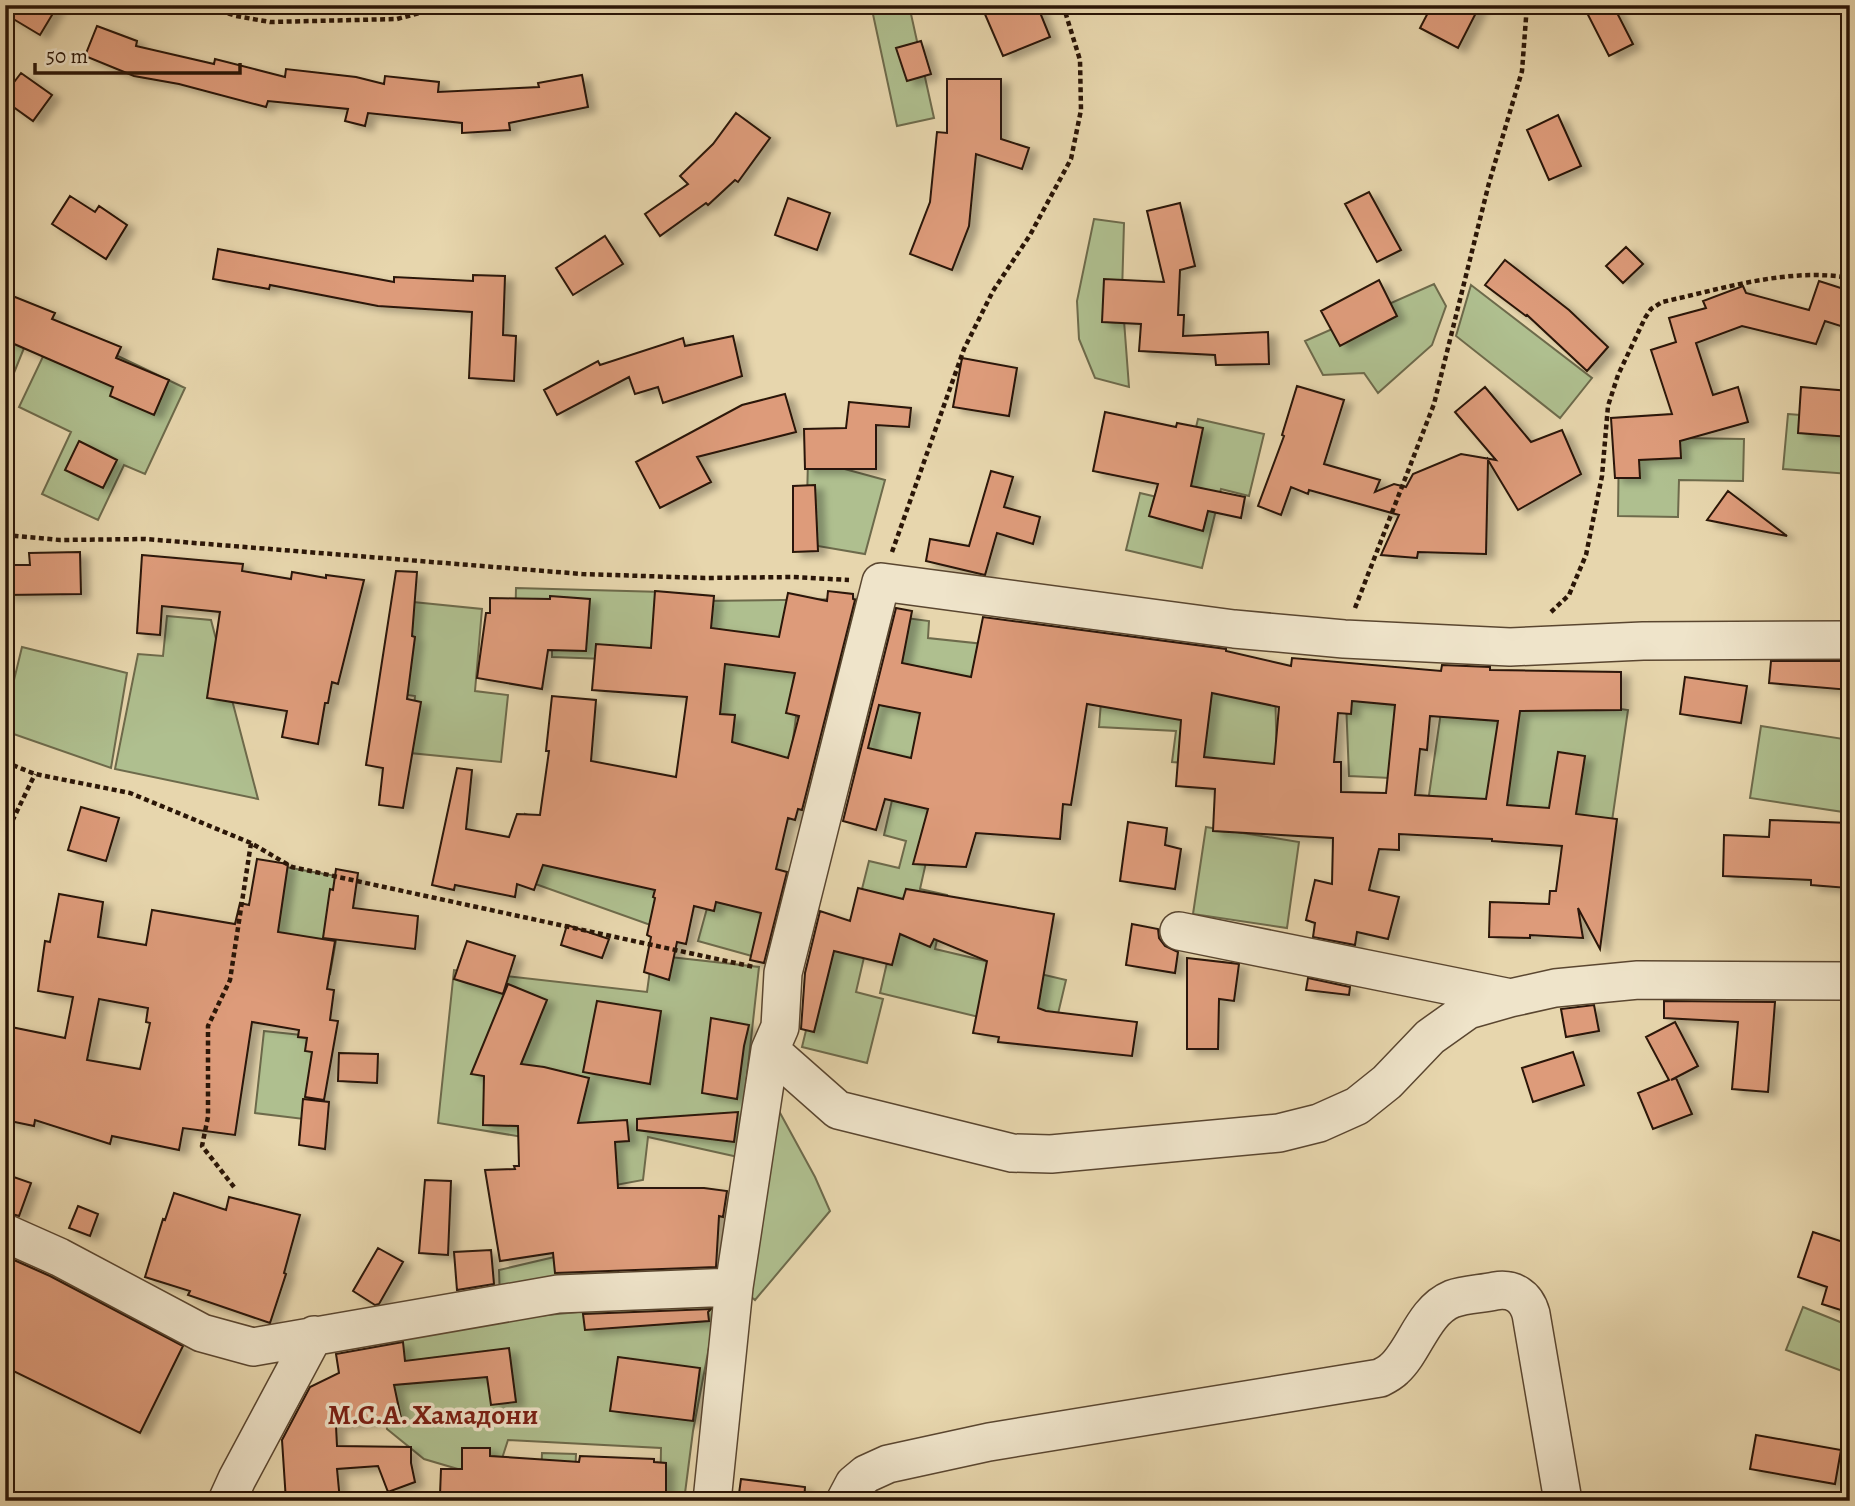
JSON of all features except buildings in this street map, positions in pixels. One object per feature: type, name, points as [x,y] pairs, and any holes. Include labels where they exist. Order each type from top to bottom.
[{"type":"lane","points":[[712,1501],[734,1287],[770,1050],[779,1027],[782,973],[881,582],[1234,629],[1344,639],[1510,647],[1643,641],[1850,640]]},
{"type":"lane","points":[[1179,931],[1419,977],[1510,998]]},
{"type":"lane","points":[[770,1050],[838,1111],[1012,1153],[1051,1154],[1279,1133],[1319,1123],[1357,1106],[1387,1082],[1430,1037],[1468,1010],[1555,988],[1638,980],[1850,981]]},
{"type":"lane","points":[[5,1233],[59,1257],[202,1333],[253,1348],[314,1335],[558,1294],[734,1287]]},
{"type":"lane","points":[[845,1501],[854,1484],[866,1474],[888,1464],[989,1442],[1380,1378],[1394,1369],[1423,1327],[1452,1299],[1506,1289],[1523,1297],[1529,1304],[1563,1501]]},
{"type":"lane","points":[[227,1501],[236,1479],[314,1335]]},
{"type":"path","points":[[204,5],[236,16],[270,22],[397,19],[449,5]]},
{"type":"path","points":[[5,535],[60,540],[145,539],[582,574],[705,578],[793,577],[881,582],[964,349],[993,291],[1030,236],[1071,159],[1081,110],[1080,60],[1063,5]]},
{"type":"path","points":[[1344,639],[1434,404],[1489,183],[1522,71],[1527,5]]},
{"type":"path","points":[[1541,617],[1561,605],[1569,595],[1586,555],[1602,476],[1608,406],[1630,346],[1651,309],[1662,302],[1775,279],[1830,274],[1850,278]]},
{"type":"path","points":[[5,762],[35,774],[130,793],[251,843],[292,867],[782,973]]},
{"type":"path","points":[[5,836],[35,774]]},
{"type":"path","points":[[234,1187],[202,1146],[208,1117],[208,1026],[230,980],[251,843]]},
{"type":"green space","points":[[871,5],[909,5],[934,118],[897,126]]},
{"type":"green space","points":[[1094,219],[1124,223],[1122,294],[1129,387],[1095,378],[1079,339],[1077,301]]},
{"type":"green space","points":[[1434,284],[1446,306],[1432,345],[1378,393],[1364,373],[1323,375],[1305,341]]},
{"type":"green space","points":[[1471,285],[1592,378],[1560,418],[1456,336]]},
{"type":"green space","points":[[5,302],[35,321],[5,395]]},
{"type":"green space","points":[[57,327],[185,388],[145,474],[124,465],[98,520],[42,494],[71,432],[19,407]]},
{"type":"green space","points":[[1788,414],[1850,419],[1850,474],[1783,469]]},
{"type":"green space","points":[[1198,419],[1264,434],[1249,496],[1221,489],[1202,568],[1126,550],[1140,493],[1178,502]]},
{"type":"green space","points":[[1619,437],[1744,439],[1743,481],[1679,480],[1678,517],[1618,516]]},
{"type":"green space","points":[[808,459],[885,480],[865,554],[806,544]]},
{"type":"green space","points":[[516,588],[663,592],[661,661],[552,657],[552,632],[515,631]]},
{"type":"green space","points":[[860,599],[824,721],[796,717],[790,762],[741,752],[698,730],[701,601]]},
{"type":"green space","points":[[403,601],[482,609],[475,691],[508,695],[501,762],[410,753],[415,696],[394,693]]},
{"type":"green space","points":[[167,616],[211,620],[258,799],[115,769],[138,654],[163,656]]},
{"type":"green space","points":[[891,616],[929,621],[928,638],[993,645],[987,690],[883,677]]},
{"type":"green space","points":[[22,647],[127,673],[111,768],[5,731],[5,717]]},
{"type":"green space","points":[[1104,664],[1275,682],[1277,770],[1172,762],[1176,731],[1099,727]]},
{"type":"green space","points":[[1445,684],[1628,710],[1610,835],[1427,809]]},
{"type":"green space","points":[[1412,695],[1411,779],[1349,776],[1346,701]]},
{"type":"green space","points":[[871,698],[977,723],[929,849],[920,889],[947,895],[935,949],[1066,980],[1053,1035],[880,993],[897,919],[857,909],[869,861],[899,868],[906,841],[884,835],[896,783],[853,773]]},
{"type":"green space","points":[[1761,726],[1850,740],[1850,813],[1750,798]]},
{"type":"green space","points":[[525,814],[691,874],[670,932],[527,881]]},
{"type":"green space","points":[[1206,827],[1299,842],[1287,928],[1193,914]]},
{"type":"green space","points":[[720,861],[780,877],[759,958],[698,941]]},
{"type":"green space","points":[[269,864],[347,878],[330,974],[252,961]]},
{"type":"green space","points":[[833,918],[871,927],[856,992],[883,999],[867,1063],[802,1047]]},
{"type":"green space","points":[[652,955],[759,967],[738,1157],[648,1137],[643,1180],[610,1186],[620,1288],[500,1301],[499,1270],[563,1255],[541,1140],[438,1123],[454,970],[647,992]]},
{"type":"green space","points":[[264,1031],[329,1038],[320,1121],[255,1113]]},
{"type":"green space","points":[[779,1111],[830,1211],[755,1300],[743,1290]]},
{"type":"green space","points":[[718,1300],[693,1431],[684,1501],[660,1501],[661,1448],[508,1440],[495,1480],[424,1459],[387,1429],[380,1331]]},
{"type":"green space","points":[[1803,1307],[1850,1326],[1850,1374],[1786,1350]]},
{"type":"green space","points":[[542,1453],[576,1454],[574,1501],[508,1501],[508,1484],[541,1484]]},
{"type":"district","name":"М.С.А. Хамадони","points":[[433,1415]]}]
